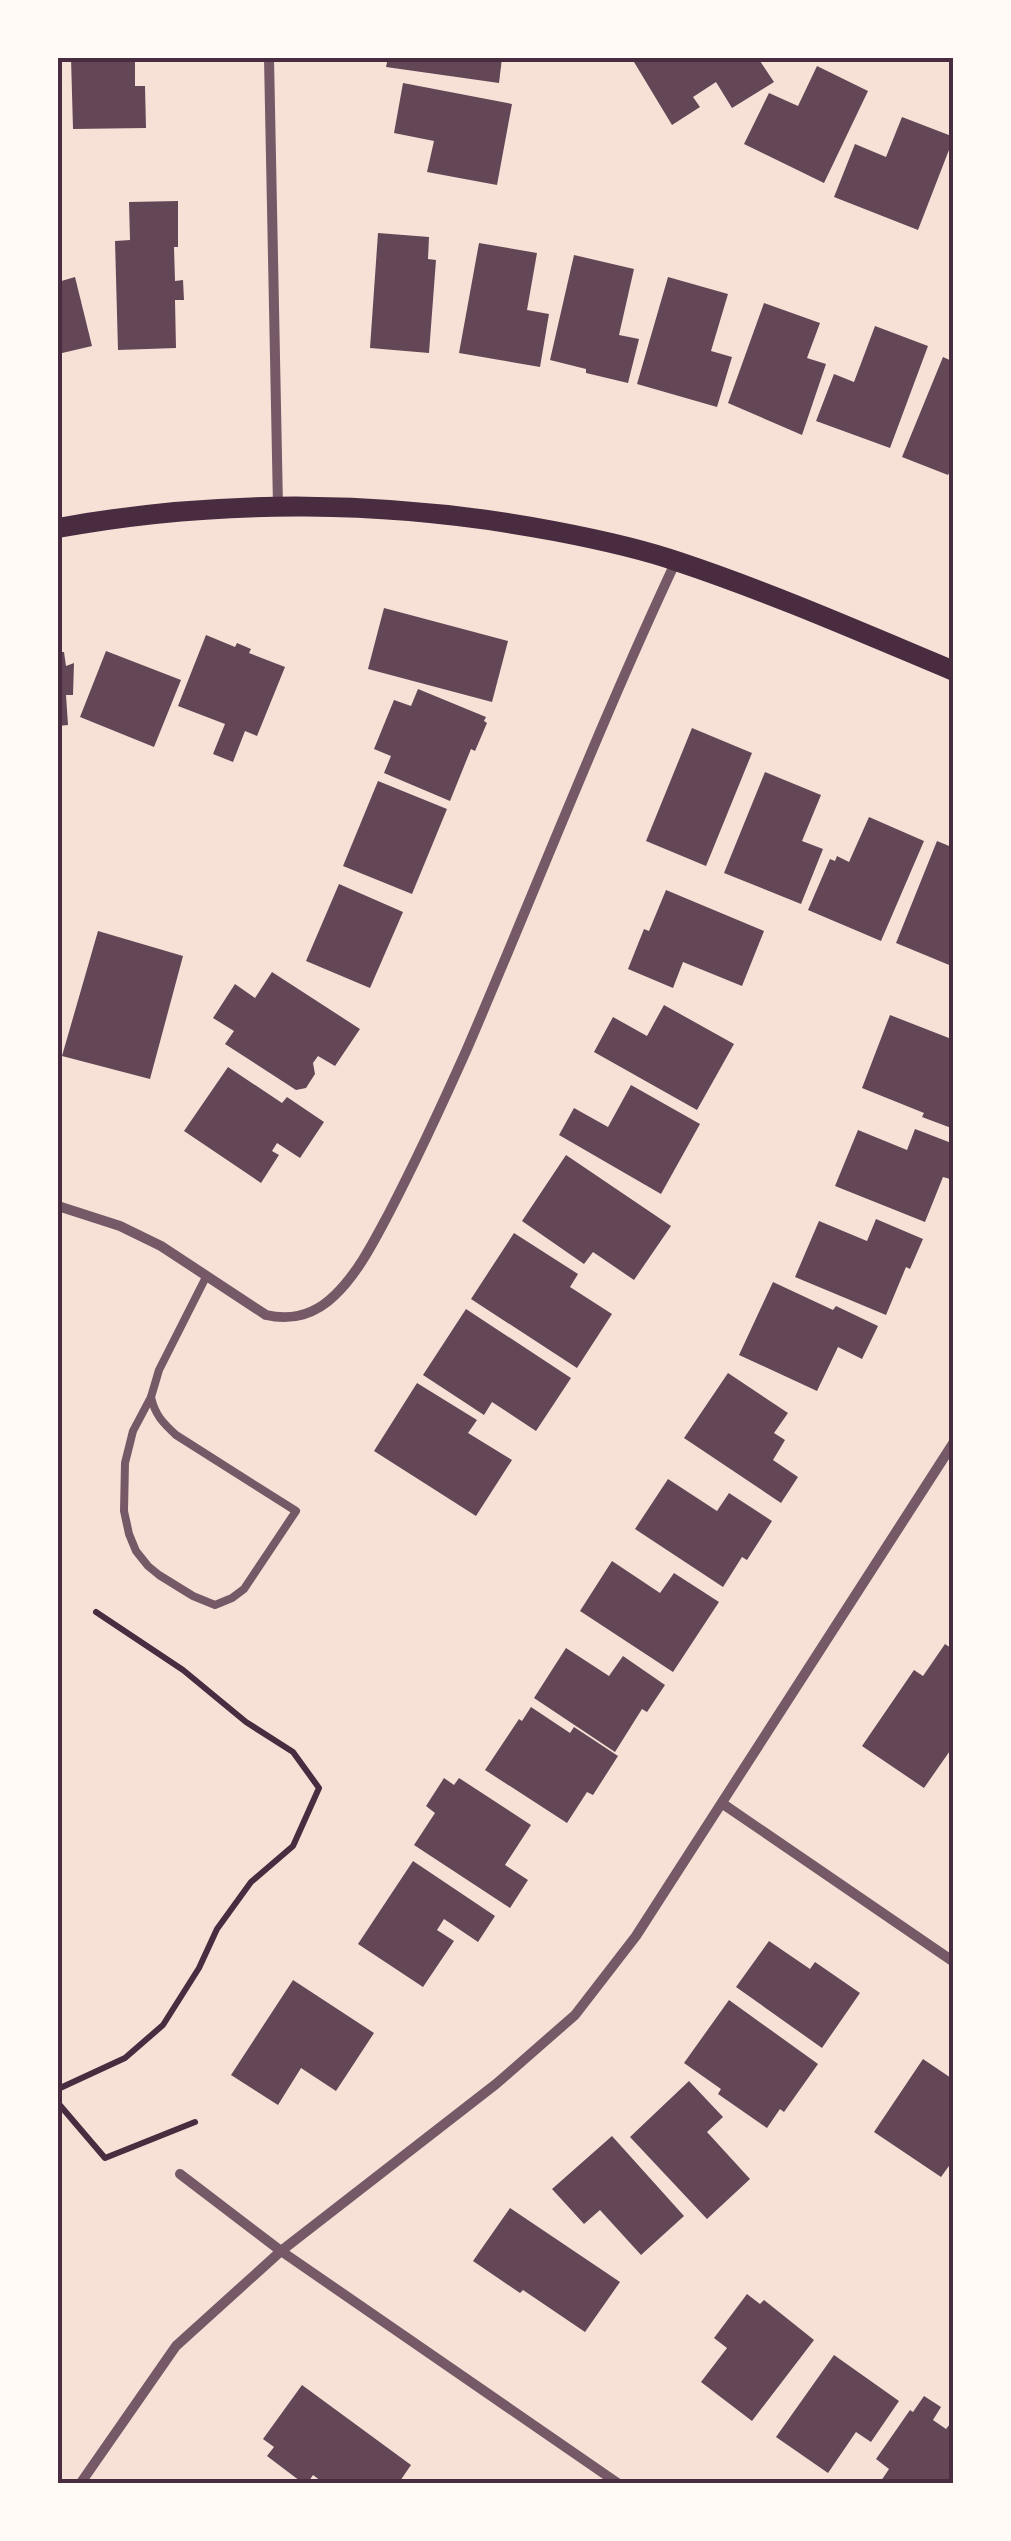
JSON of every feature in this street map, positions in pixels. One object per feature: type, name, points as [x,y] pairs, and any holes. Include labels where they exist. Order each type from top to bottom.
[{"type":"main road","points":[[58,528],[166,513],[278,506],[364,508],[495,520],[586,537],[676,561],[954,671]]},
{"type":"street","points":[[269,58],[278,506]]},
{"type":"street","points":[[58,1206],[120,1226],[162,1246],[266,1314],[282,1318],[300,1316],[333,1298],[349,1280],[378,1232],[427,1141],[676,561]]},
{"type":"street","points":[[80,2484],[176,2346],[282,2251],[496,2084],[575,2015],[636,1936],[954,1442]]},
{"type":"street","points":[[722,1804],[954,1962]]},
{"type":"street","points":[[180,2174],[282,2251],[619,2484]]},
{"type":"lane","points":[[152,1397],[155,1412],[176,1435],[296,1511],[244,1588],[215,1605],[159,1575],[136,1551],[124,1510],[125,1462],[133,1431],[206,1277]]},
{"type":"path","points":[[58,2089],[125,2058],[163,2025],[199,1968],[217,1929],[251,1882],[293,1846],[320,1788],[293,1752],[246,1722],[183,1670],[96,1612]]},
{"type":"path","points":[[58,2103],[105,2158],[195,2122]]},
{"type":"building","points":[[71,58],[135,58],[135,86],[145,86],[146,128],[73,129]]},
{"type":"building","points":[[388,58],[502,58],[499,83],[386,67]]},
{"type":"building","points":[[642,58],[758,58],[774,82],[732,108],[716,82],[693,97],[700,107],[672,125],[634,62]]},
{"type":"building","points":[[817,66],[868,91],[824,183],[744,144],[769,93],[798,106]]},
{"type":"building","points":[[403,83],[512,104],[497,185],[427,172],[434,141],[394,133]]},
{"type":"building","points":[[902,117],[954,137],[918,230],[834,197],[855,144],[886,157]]},
{"type":"building","points":[[178,201],[175,281],[183,280],[184,300],[175,300],[176,348],[118,350],[115,241],[130,240],[129,202]]},
{"type":"building","points":[[378,233],[429,237],[428,259],[436,260],[429,353],[370,348]]},
{"type":"building","points":[[479,243],[537,253],[527,310],[549,314],[540,367],[459,353]]},
{"type":"building","points":[[574,255],[634,269],[619,335],[639,339],[628,383],[550,360]]},
{"type":"building","points":[[75,277],[92,346],[58,354],[58,282]]},
{"type":"building","points":[[668,277],[728,294],[711,351],[732,357],[717,407],[637,384]]},
{"type":"building","points":[[764,303],[820,323],[807,358],[826,364],[802,435],[728,403]]},
{"type":"building","points":[[875,326],[928,346],[890,448],[816,421],[834,374],[854,382]]},
{"type":"building","points":[[943,357],[954,362],[954,463],[948,475],[902,457]]},
{"type":"building","points":[[384,608],[508,641],[492,702],[368,669]]},
{"type":"building","points":[[206,635],[235,647],[237,643],[251,649],[249,653],[285,667],[257,736],[245,731],[233,762],[213,754],[225,724],[178,706]]},
{"type":"building","points":[[106,651],[181,680],[154,747],[80,717]]},
{"type":"building","points":[[58,652],[64,652],[66,666],[74,663],[73,695],[66,695],[68,725],[58,726]]},
{"type":"building","points":[[418,689],[486,717],[475,751],[471,749],[450,801],[384,773],[391,756],[374,749],[394,700],[411,706]]},
{"type":"building","points":[[692,728],[752,753],[706,866],[646,841]]},
{"type":"building","points":[[765,772],[821,795],[802,841],[823,849],[801,904],[724,873]]},
{"type":"building","points":[[378,781],[447,809],[412,894],[343,866]]},
{"type":"building","points":[[869,817],[924,841],[881,941],[808,910],[830,859],[835,861],[837,856],[849,862]]},
{"type":"building","points":[[937,841],[954,848],[954,967],[896,943]]},
{"type":"building","points":[[339,884],[403,912],[370,988],[306,961]]},
{"type":"building","points":[[666,890],[764,931],[742,986],[683,962],[673,988],[628,969]]},
{"type":"building","points":[[98,931],[183,956],[150,1079],[62,1056]]},
{"type":"building","points":[[272,972],[360,1029],[335,1066],[318,1056],[313,1063],[315,1074],[306,1088],[296,1090],[225,1044],[234,1031],[213,1018],[235,984],[255,998]]},
{"type":"building","points":[[664,1005],[734,1044],[697,1110],[594,1052],[613,1017],[647,1036]]},
{"type":"building","points":[[890,1015],[954,1040],[954,1129],[862,1088]]},
{"type":"building","points":[[228,1067],[282,1103],[287,1097],[324,1122],[300,1158],[277,1143],[272,1151],[279,1155],[261,1183],[184,1131]]},
{"type":"building","points":[[631,1085],[700,1124],[661,1194],[559,1135],[574,1108],[608,1127]]},
{"type":"building","points":[[915,1129],[954,1144],[954,1170],[950,1179],[943,1177],[925,1222],[835,1186],[858,1130],[907,1150]]},
{"type":"building","points":[[566,1155],[671,1226],[634,1280],[593,1252],[584,1264],[522,1221]]},
{"type":"building","points":[[876,1219],[923,1239],[910,1269],[906,1267],[886,1315],[795,1277],[819,1221],[867,1241]]},
{"type":"building","points":[[514,1233],[578,1274],[570,1287],[612,1314],[577,1368],[471,1299]]},
{"type":"building","points":[[773,1282],[878,1326],[862,1359],[838,1347],[817,1391],[739,1355]]},
{"type":"building","points":[[466,1309],[571,1378],[536,1431],[492,1402],[484,1415],[423,1375]]},
{"type":"building","points":[[728,1373],[788,1413],[774,1433],[785,1440],[773,1460],[798,1477],[781,1503],[684,1438]]},
{"type":"building","points":[[417,1383],[477,1420],[468,1433],[512,1460],[476,1516],[374,1451]]},
{"type":"building","points":[[668,1479],[717,1511],[729,1493],[772,1521],[747,1560],[742,1557],[723,1587],[635,1529]]},
{"type":"building","points":[[612,1561],[660,1593],[674,1573],[719,1602],[673,1672],[580,1611]]},
{"type":"building","points":[[945,1644],[954,1650],[954,1745],[924,1788],[862,1746],[914,1670],[923,1676]]},
{"type":"building","points":[[566,1648],[609,1676],[623,1656],[665,1685],[647,1712],[642,1709],[615,1752],[534,1698]]},
{"type":"building","points":[[531,1707],[570,1733],[574,1727],[618,1756],[593,1795],[587,1792],[567,1823],[485,1770]]},
{"type":"building","points":[[444,1778],[454,1785],[459,1778],[531,1825],[505,1865],[528,1880],[510,1908],[414,1845],[435,1813],[426,1806]]},
{"type":"building","points":[[413,1861],[495,1916],[478,1942],[444,1919],[437,1930],[454,1941],[423,1987],[358,1944]]},
{"type":"building","points":[[769,1941],[810,1969],[815,1962],[860,1993],[822,2048],[736,1987]]},
{"type":"building","points":[[293,1980],[374,2033],[336,2091],[301,2068],[278,2105],[231,2075]]},
{"type":"building","points":[[729,2000],[818,2064],[784,2112],[780,2109],[767,2128],[718,2094],[721,2089],[684,2063]]},
{"type":"building","points":[[923,2059],[954,2080],[950,2095],[954,2098],[954,2159],[941,2177],[874,2132]]},
{"type":"building","points":[[689,2081],[723,2117],[707,2132],[750,2179],[707,2219],[630,2137]]},
{"type":"building","points":[[612,2136],[684,2216],[641,2255],[600,2210],[584,2224],[552,2189]]},
{"type":"building","points":[[510,2208],[620,2282],[585,2332],[473,2261]]},
{"type":"building","points":[[747,2294],[760,2304],[764,2300],[814,2340],[752,2421],[701,2382],[727,2348],[714,2338]]},
{"type":"building","points":[[834,2355],[899,2401],[871,2442],[856,2432],[828,2473],[776,2437]]},
{"type":"building","points":[[302,2385],[411,2465],[398,2484],[325,2484],[313,2475],[304,2484],[267,2456],[274,2447],[263,2439]]},
{"type":"building","points":[[924,2396],[941,2407],[933,2420],[946,2429],[954,2419],[954,2484],[879,2484],[889,2469],[876,2459]]}]
